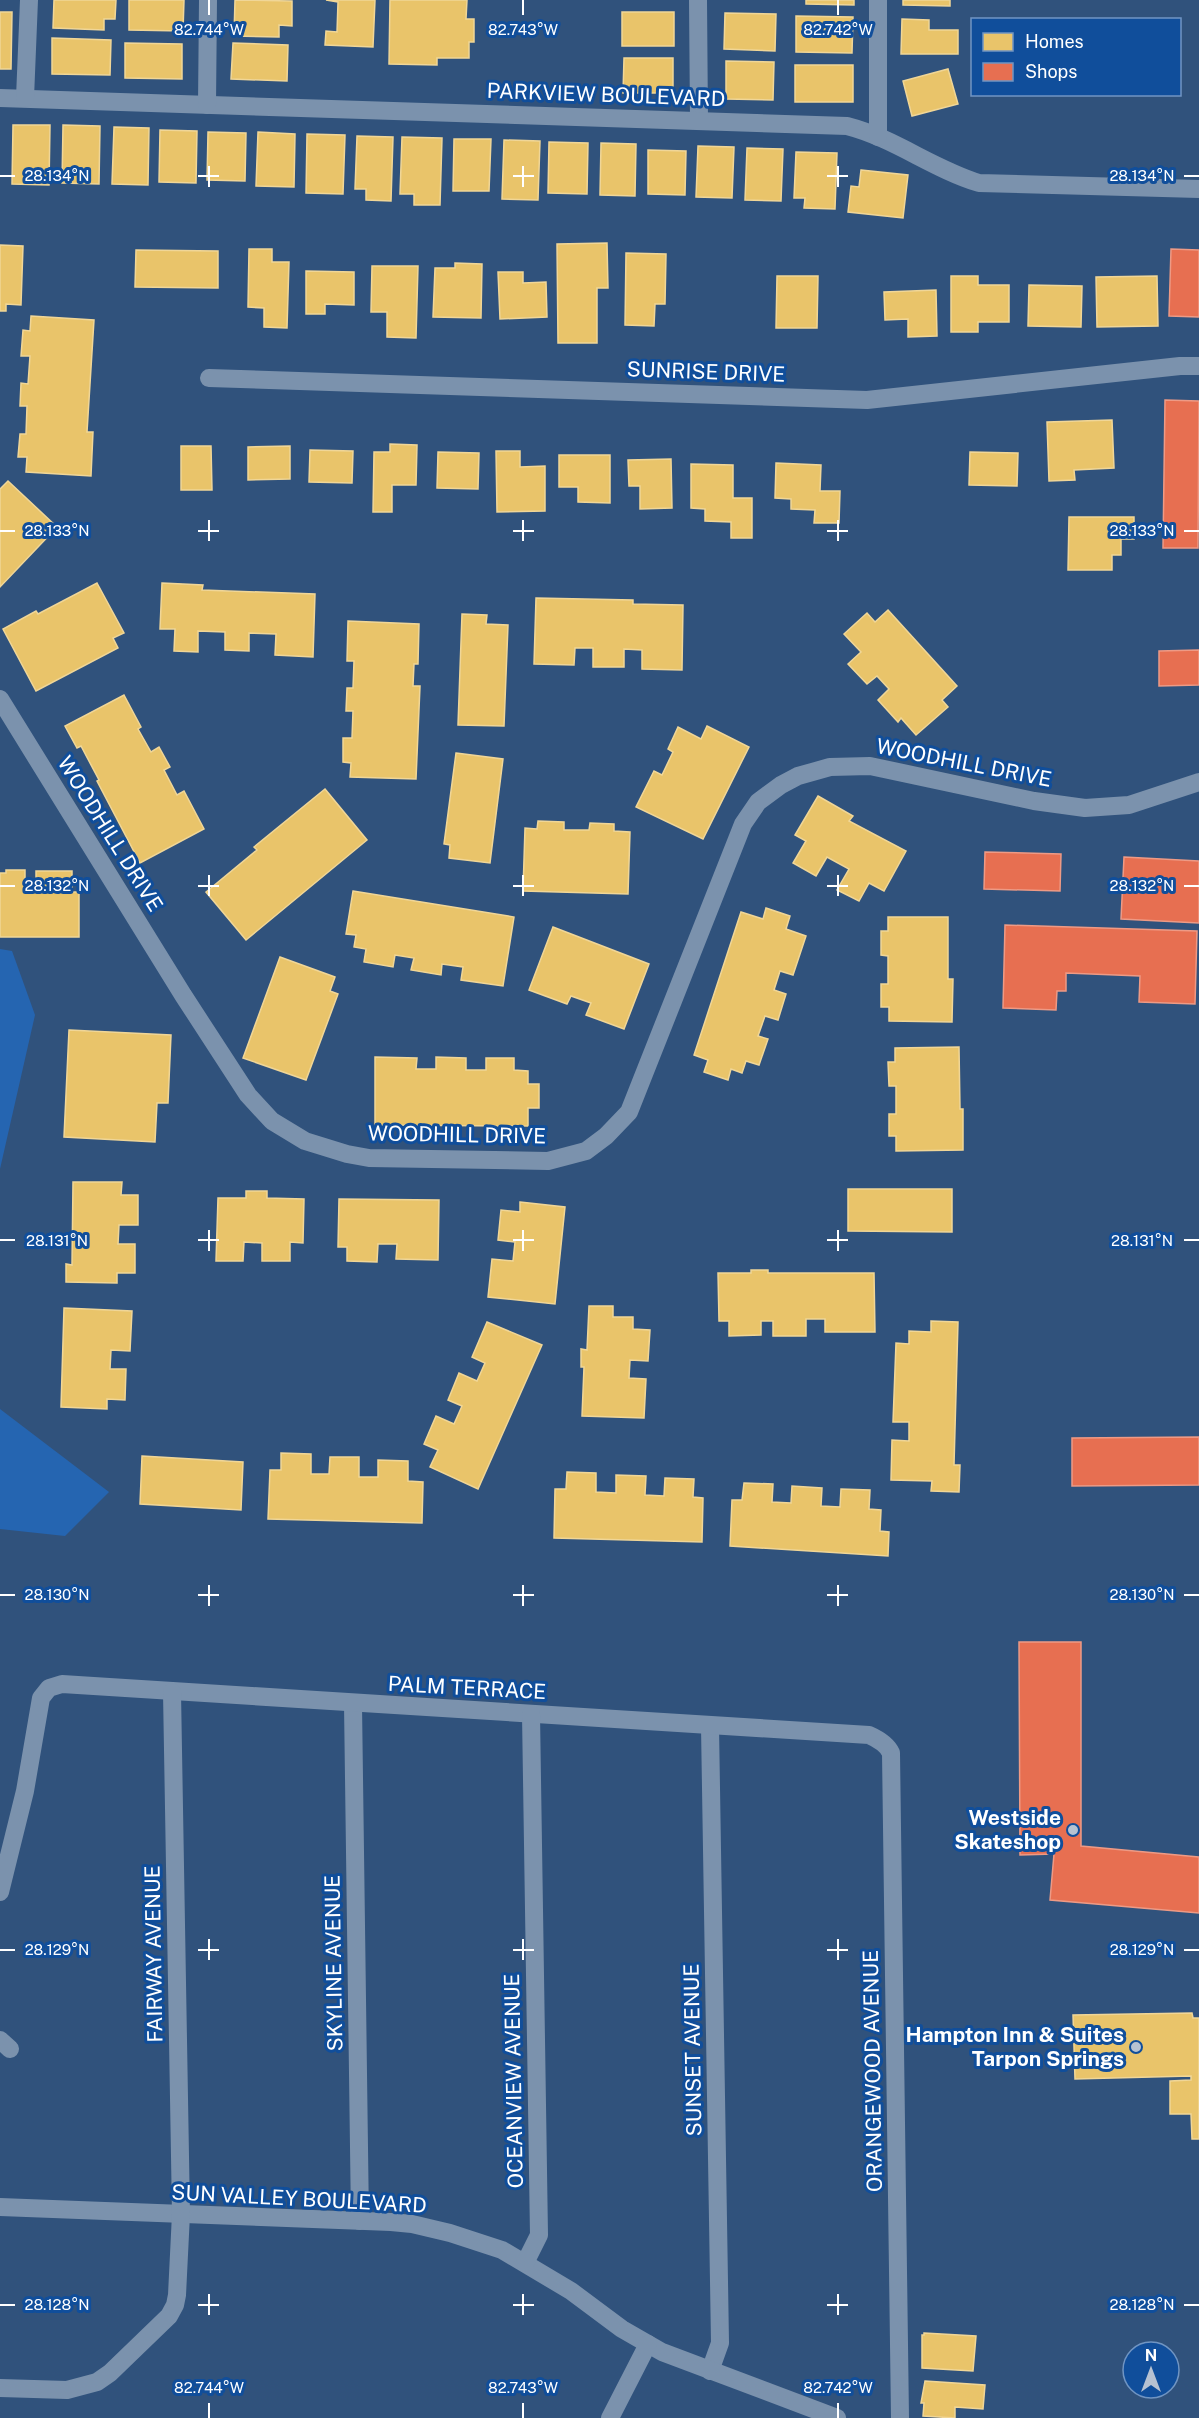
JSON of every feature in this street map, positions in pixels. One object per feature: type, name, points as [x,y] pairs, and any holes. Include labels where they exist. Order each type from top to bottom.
[{"type":"street","points":[[25,98],[29,0]]},
{"type":"street","points":[[207,105],[208,0]]},
{"type":"street","points":[[698,0],[699,120]]},
{"type":"street","points":[[878,0],[878,137]]},
{"type":"street","name":"PARKVIEW BOULEVARD","points":[[0,98],[847,126],[878,137],[963,178],[979,183],[1199,189]]},
{"type":"street","name":"SUNRISE DRIVE","points":[[209,378],[867,400],[1180,366],[1199,366]]},
{"type":"street","name":"WOODHILL DRIVE","points":[[0,699],[183,995],[248,1095],[272,1121],[305,1141],[339,1152],[369,1158],[548,1161],[586,1151],[606,1136],[629,1112],[743,824],[758,802],[798,776],[830,767],[870,766],[1034,801],[1085,808],[1129,806],[1199,782]]},
{"type":"street","name":"PALM TERRACE","points":[[0,1892],[26,1791],[41,1698],[49,1688],[62,1684],[869,1735]]},
{"type":"street","name":"FAIRWAY AVENUE","points":[[0,2388],[67,2390],[97,2382],[110,2373],[169,2316],[175,2305],[181,2214],[172,1692]]},
{"type":"street","name":"SKYLINE AVENUE","points":[[353,1704],[360,2221]]},
{"type":"street","name":"OCEANVIEW AVENUE","points":[[525,2264],[539,2235],[531,1714]]},
{"type":"street","name":"SUNSET AVENUE","points":[[710,1726],[720,2343],[710,2371]]},
{"type":"street","name":"ORANGEWOOD AVENUE","points":[[869,1735],[885,1745],[891,1753],[900,2418]]},
{"type":"street","name":"SUN VALLEY BOULEVARD","points":[[0,2207],[412,2224],[450,2233],[502,2250],[571,2291],[648,2344],[684,2362],[837,2418]]},
{"type":"street","points":[[610,2418],[648,2344]]},
{"type":"shaded area","points":[[0,949],[12,951],[35,1015],[0,1169]]},
{"type":"shaded area","points":[[0,1409],[109,1492],[65,1536],[0,1529]]},
{"type":"building: Homes","points":[[54,0],[116,0],[115,19],[104,19],[104,30],[53,28]]},
{"type":"building: Homes","points":[[129,0],[184,0],[183,31],[129,30]]},
{"type":"building: Homes","points":[[235,0],[292,1],[292,26],[279,25],[279,37],[234,36]]},
{"type":"building: Homes","points":[[326,0],[375,0],[373,47],[325,45],[326,31],[337,32],[338,2]]},
{"type":"building: Homes","points":[[390,0],[467,0],[466,19],[474,19],[474,42],[469,42],[469,58],[437,58],[437,65],[389,64]]},
{"type":"building: Homes","points":[[806,0],[854,0],[854,5],[806,4]]},
{"type":"building: Homes","points":[[903,0],[950,0],[950,6],[903,5]]},
{"type":"building: Homes","points":[[0,12],[12,12],[11,69],[0,69]]},
{"type":"building: Homes","points":[[622,12],[674,12],[674,46],[622,46]]},
{"type":"building: Homes","points":[[725,13],[776,14],[775,51],[724,49]]},
{"type":"building: Homes","points":[[796,16],[853,17],[852,53],[796,52]]},
{"type":"building: Homes","points":[[902,19],[929,20],[929,30],[958,30],[958,54],[901,54]]},
{"type":"building: Homes","points":[[52,38],[111,40],[110,75],[52,74]]},
{"type":"building: Homes","points":[[125,43],[182,44],[182,79],[125,78]]},
{"type":"building: Homes","points":[[233,43],[288,45],[287,81],[231,79]]},
{"type":"building: Homes","points":[[624,58],[673,58],[673,93],[623,93]]},
{"type":"building: Homes","points":[[726,61],[774,62],[773,100],[726,99]]},
{"type":"building: Homes","points":[[795,65],[853,65],[853,102],[795,102]]},
{"type":"building: Homes","points":[[948,69],[958,104],[912,116],[903,81]]},
{"type":"building: Homes","points":[[13,125],[50,125],[49,185],[12,184]]},
{"type":"building: Homes","points":[[63,125],[100,126],[99,184],[62,183]]},
{"type":"building: Homes","points":[[114,127],[149,128],[148,185],[112,184]]},
{"type":"building: Homes","points":[[160,130],[197,131],[196,183],[159,182]]},
{"type":"building: Homes","points":[[208,132],[246,133],[245,181],[207,180]]},
{"type":"building: Homes","points":[[258,132],[295,134],[294,187],[256,186]]},
{"type":"building: Homes","points":[[307,134],[345,135],[343,194],[306,193]]},
{"type":"building: Homes","points":[[357,136],[393,137],[391,201],[366,200],[366,189],[355,189]]},
{"type":"building: Homes","points":[[402,137],[442,138],[440,205],[414,205],[414,194],[400,194]]},
{"type":"building: Homes","points":[[454,139],[491,139],[489,191],[453,191]]},
{"type":"building: Homes","points":[[504,140],[540,141],[538,200],[502,199]]},
{"type":"building: Homes","points":[[549,142],[588,143],[587,194],[548,193]]},
{"type":"building: Homes","points":[[601,143],[636,144],[635,196],[600,195]]},
{"type":"building: Homes","points":[[698,146],[734,147],[732,198],[696,197]]},
{"type":"building: Homes","points":[[747,148],[783,149],[781,201],[745,200]]},
{"type":"building: Homes","points":[[648,150],[686,151],[685,195],[648,194]]},
{"type":"building: Homes","points":[[796,152],[837,153],[835,209],[804,208],[805,198],[794,198]]},
{"type":"building: Homes","points":[[861,170],[908,175],[903,218],[848,212],[851,186],[859,187]]},
{"type":"building: Homes","points":[[607,243],[608,288],[597,288],[597,343],[558,343],[557,244]]},
{"type":"building: Homes","points":[[0,245],[23,246],[21,305],[6,304],[6,311],[0,311]]},
{"type":"building: Homes","points":[[249,249],[272,249],[272,262],[289,262],[287,328],[264,327],[264,308],[248,307]]},
{"type":"building: Homes","points":[[136,250],[218,251],[218,288],[135,287]]},
{"type":"building: Homes","points":[[626,253],[666,254],[665,304],[655,304],[654,326],[625,325]]},
{"type":"building: Homes","points":[[455,263],[482,264],[481,318],[433,317],[435,268],[455,268]]},
{"type":"building: Homes","points":[[372,266],[418,266],[416,338],[387,337],[387,312],[371,312]]},
{"type":"building: Homes","points":[[306,271],[354,272],[354,305],[325,304],[325,314],[306,314]]},
{"type":"building: Homes","points":[[498,272],[523,272],[523,283],[546,282],[547,317],[500,319]]},
{"type":"building: Homes","points":[[777,276],[818,276],[817,328],[776,328]]},
{"type":"building: Homes","points":[[951,276],[978,276],[978,285],[1009,285],[1009,322],[978,322],[978,332],[951,332]]},
{"type":"building: Homes","points":[[1157,276],[1158,326],[1097,327],[1096,277]]},
{"type":"building: Homes","points":[[1029,285],[1082,286],[1081,327],[1028,326]]},
{"type":"building: Homes","points":[[936,290],[937,336],[908,337],[908,319],[885,320],[884,292]]},
{"type":"building: Homes","points":[[31,316],[94,320],[87,432],[93,432],[91,476],[26,472],[27,457],[18,457],[20,434],[26,434],[27,406],[20,406],[21,383],[28,384],[30,356],[21,356],[23,330],[30,331]]},
{"type":"building: Homes","points":[[1112,420],[1114,468],[1074,470],[1075,480],[1049,481],[1047,422]]},
{"type":"building: Homes","points":[[390,444],[417,445],[416,485],[392,485],[392,512],[373,512],[374,452],[390,452]]},
{"type":"building: Homes","points":[[181,446],[211,446],[212,490],[181,490]]},
{"type":"building: Homes","points":[[290,446],[290,479],[248,480],[248,447]]},
{"type":"building: Homes","points":[[310,450],[353,451],[352,483],[309,482]]},
{"type":"building: Homes","points":[[496,451],[520,451],[520,467],[545,466],[545,511],[497,512]]},
{"type":"building: Homes","points":[[438,452],[479,453],[478,489],[437,488]]},
{"type":"building: Homes","points":[[970,452],[1018,453],[1017,486],[969,485]]},
{"type":"building: Homes","points":[[559,455],[610,455],[610,503],[578,502],[578,487],[559,487]]},
{"type":"building: Homes","points":[[671,459],[672,508],[640,509],[640,486],[629,486],[628,460]]},
{"type":"building: Homes","points":[[776,463],[821,465],[820,491],[840,491],[839,523],[814,523],[815,510],[791,509],[791,499],[775,498]]},
{"type":"building: Homes","points":[[691,464],[733,465],[733,498],[752,498],[752,538],[731,538],[731,522],[705,521],[705,509],[691,508]]},
{"type":"building: Homes","points":[[8,481],[57,527],[0,587],[0,489]]},
{"type":"building: Homes","points":[[1069,517],[1134,517],[1134,539],[1121,539],[1121,555],[1112,555],[1112,570],[1068,570]]},
{"type":"building: Homes","points":[[97,583],[124,633],[113,638],[118,648],[36,691],[3,629],[36,611],[38,614]]},
{"type":"building: Homes","points":[[162,583],[203,585],[202,590],[315,594],[313,657],[275,655],[276,634],[249,633],[249,651],[225,650],[225,632],[198,631],[198,652],[174,651],[175,629],[160,629]]},
{"type":"building: Homes","points":[[536,598],[633,600],[633,604],[683,605],[682,670],[642,669],[642,650],[624,649],[624,667],[593,667],[593,648],[575,648],[574,665],[534,664]]},
{"type":"building: Homes","points":[[888,610],[957,686],[942,700],[948,707],[916,735],[901,718],[898,722],[878,700],[889,689],[877,676],[867,684],[848,664],[861,652],[844,634],[867,613],[875,622]]},
{"type":"building: Homes","points":[[462,614],[487,615],[486,624],[508,625],[504,726],[458,725]]},
{"type":"building: Homes","points":[[348,621],[419,624],[418,664],[414,664],[413,686],[420,686],[416,779],[350,777],[351,763],[343,762],[343,738],[352,738],[353,711],[346,711],[347,688],[353,688],[354,661],[347,661]]},
{"type":"building: Homes","points":[[124,695],[141,727],[138,729],[151,752],[159,747],[170,767],[164,770],[177,795],[184,791],[204,829],[140,863],[81,746],[77,748],[65,726]]},
{"type":"building: Homes","points":[[707,726],[749,747],[703,839],[636,807],[654,771],[662,775],[673,752],[668,749],[678,727],[701,739]]},
{"type":"building: Homes","points":[[456,753],[503,759],[490,863],[449,858],[450,845],[444,844]]},
{"type":"building: Homes","points":[[325,789],[367,840],[246,940],[206,892],[257,850],[254,847]]},
{"type":"building: Homes","points":[[818,796],[853,816],[849,821],[906,851],[884,891],[869,883],[859,901],[837,890],[849,869],[827,857],[816,876],[793,863],[806,841],[795,835]]},
{"type":"building: Homes","points":[[538,821],[564,822],[564,830],[589,830],[590,823],[614,824],[614,831],[630,832],[628,894],[523,891],[525,828],[537,829]]},
{"type":"building: Homes","points":[[6,870],[25,870],[25,888],[36,888],[36,871],[72,871],[72,892],[79,892],[79,937],[0,937],[0,873],[6,873]]},
{"type":"building: Homes","points":[[353,891],[514,917],[503,986],[461,980],[463,967],[442,964],[441,975],[411,970],[414,958],[395,955],[393,967],[364,962],[366,949],[354,947],[356,935],[346,934]]},
{"type":"building: Homes","points":[[766,908],[790,916],[786,929],[806,936],[793,975],[780,971],[774,990],[786,994],[778,1020],[765,1016],[758,1036],[768,1039],[759,1065],[746,1061],[742,1073],[731,1069],[728,1080],[704,1072],[708,1060],[694,1055],[741,912],[763,919]]},
{"type":"building: Homes","points":[[888,917],[948,917],[948,979],[953,979],[952,1022],[889,1021],[889,1007],[881,1007],[881,984],[888,984],[888,956],[881,955],[881,931],[888,931]]},
{"type":"building: Homes","points":[[553,927],[649,964],[624,1029],[586,1015],[591,1003],[571,996],[567,1004],[529,990]]},
{"type":"building: Homes","points":[[280,957],[335,977],[330,991],[338,994],[306,1080],[243,1058]]},
{"type":"building: Homes","points":[[69,1030],[171,1035],[168,1103],[157,1103],[155,1142],[64,1137]]},
{"type":"building: Homes","points":[[959,1047],[963,1150],[896,1151],[896,1136],[889,1136],[889,1114],[896,1114],[896,1086],[889,1086],[888,1062],[895,1062],[895,1048]]},
{"type":"building: Homes","points":[[375,1057],[417,1058],[416,1069],[436,1069],[436,1057],[466,1058],[466,1070],[486,1070],[486,1058],[514,1058],[514,1070],[528,1071],[528,1084],[539,1084],[539,1108],[528,1108],[528,1126],[375,1125]]},
{"type":"building: Homes","points":[[73,1182],[122,1182],[121,1195],[138,1195],[138,1225],[119,1225],[118,1244],[135,1244],[135,1273],[117,1273],[117,1283],[66,1282],[66,1264],[72,1265]]},
{"type":"building: Homes","points":[[848,1189],[952,1189],[952,1232],[848,1231]]},
{"type":"building: Homes","points":[[246,1191],[267,1191],[267,1198],[304,1199],[303,1243],[290,1242],[290,1261],[262,1261],[262,1243],[244,1242],[243,1261],[216,1261],[218,1198],[246,1198]]},
{"type":"building: Homes","points":[[339,1199],[439,1200],[438,1260],[396,1259],[397,1244],[378,1244],[377,1262],[347,1261],[347,1247],[338,1247]]},
{"type":"building: Homes","points":[[520,1202],[565,1207],[555,1304],[488,1297],[492,1259],[513,1261],[515,1242],[498,1240],[501,1210],[520,1212]]},
{"type":"building: Homes","points":[[751,1270],[768,1270],[768,1273],[874,1273],[875,1332],[825,1332],[825,1319],[806,1319],[806,1336],[773,1336],[773,1321],[761,1321],[761,1335],[729,1336],[729,1321],[719,1321],[718,1273],[751,1273]]},
{"type":"building: Homes","points":[[589,1306],[613,1306],[613,1317],[633,1317],[633,1329],[650,1330],[648,1361],[630,1360],[629,1378],[646,1379],[644,1418],[582,1416],[584,1367],[581,1367],[581,1349],[587,1350]]},
{"type":"building: Homes","points":[[64,1308],[132,1311],[130,1351],[111,1350],[110,1369],[126,1369],[125,1400],[107,1399],[107,1409],[61,1407]]},
{"type":"building: Homes","points":[[931,1321],[958,1322],[954,1465],[960,1465],[959,1492],[931,1491],[932,1481],[891,1480],[892,1440],[909,1441],[909,1422],[893,1422],[896,1343],[909,1344],[909,1331],[931,1332]]},
{"type":"building: Homes","points":[[487,1322],[542,1345],[478,1489],[430,1467],[438,1450],[424,1444],[436,1416],[454,1424],[462,1406],[448,1400],[459,1373],[477,1381],[485,1363],[472,1357]]},
{"type":"building: Homes","points":[[281,1453],[311,1454],[311,1474],[329,1474],[330,1457],[359,1457],[359,1477],[378,1477],[378,1460],[408,1461],[408,1481],[423,1482],[422,1523],[268,1519],[270,1470],[281,1470]]},
{"type":"building: Homes","points":[[142,1456],[243,1462],[241,1510],[140,1504]]},
{"type":"building: Homes","points":[[567,1472],[596,1473],[596,1492],[616,1493],[616,1475],[646,1476],[645,1495],[664,1496],[665,1478],[694,1479],[693,1497],[703,1498],[702,1542],[554,1538],[555,1489],[566,1489]]},
{"type":"building: Homes","points":[[744,1483],[773,1484],[772,1502],[791,1503],[792,1486],[822,1488],[821,1506],[840,1507],[841,1489],[870,1490],[869,1509],[881,1510],[880,1531],[889,1532],[888,1556],[730,1546],[732,1500],[742,1500]]},
{"type":"building: Homes","name":"Hampton Inn & Suites Tarpon Springs","points":[[1192,2013],[1193,2018],[1199,2018],[1199,2139],[1192,2139],[1191,2114],[1170,2114],[1170,2081],[1191,2080],[1191,2076],[1075,2079],[1073,2015]]},
{"type":"building: Homes","points":[[924,2333],[976,2336],[973,2371],[922,2368],[922,2335]]},
{"type":"building: Homes","points":[[925,2381],[985,2385],[983,2409],[955,2407],[955,2418],[923,2416],[924,2403],[921,2403]]},
{"type":"building: Shops","points":[[1171,249],[1199,250],[1199,317],[1169,316]]},
{"type":"building: Shops","points":[[1165,400],[1199,401],[1198,548],[1163,548]]},
{"type":"building: Shops","points":[[1199,650],[1199,685],[1159,686],[1159,651]]},
{"type":"building: Shops","points":[[985,852],[1061,854],[1060,891],[984,889]]},
{"type":"building: Shops","points":[[1124,857],[1199,861],[1199,923],[1121,919]]},
{"type":"building: Shops","points":[[1005,925],[1197,931],[1195,1004],[1139,1002],[1140,976],[1066,973],[1066,991],[1057,991],[1056,1010],[1003,1008]]},
{"type":"building: Shops","points":[[1199,1437],[1199,1485],[1072,1486],[1072,1438]]},
{"type":"building: Shops","points":[[1019,1642],[1081,1642],[1081,1846],[1199,1857],[1199,1913],[1050,1900],[1054,1854],[1020,1855]]},
{"type":"place","name":"Westside Skateshop","points":[[1073,1830]]},
{"type":"place","name":"Hampton Inn & Suites Tarpon Springs","points":[[1136,2047]]}]
